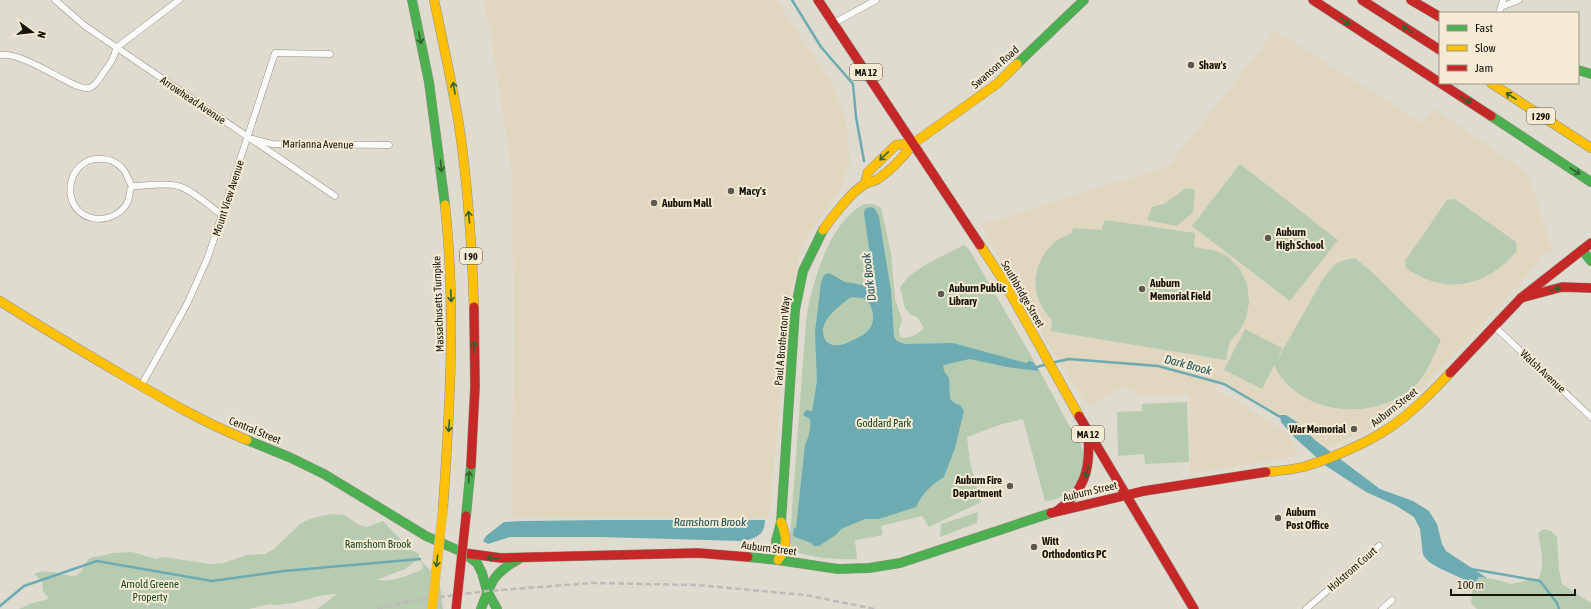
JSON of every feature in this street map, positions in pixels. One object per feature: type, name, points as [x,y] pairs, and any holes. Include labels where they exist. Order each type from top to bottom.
[{"type":"main road","name":"Massachusetts Turnpike","points":[[412,0],[435,125],[443,190],[450,278],[452,365],[443,508],[432,609]]},
{"type":"main road","name":"I 90","points":[[434,0],[456,102],[465,174],[474,306],[472,421],[466,516],[456,609]]},
{"type":"main road","name":"Southbridge Street","points":[[818,0],[914,143],[1001,277],[1088,433],[1194,609]]},
{"type":"main road","name":"Swanson Road","points":[[914,143],[998,83],[1084,0]]},
{"type":"main road","name":"I 290","points":[[1313,0],[1439,82]]},
{"type":"main road","points":[[1362,0],[1439,49]]},
{"type":"main road","points":[[1411,0],[1439,16]]},
{"type":"main road","points":[[1579,70],[1591,74]]},
{"type":"main road","name":"I 290","points":[[1441,84],[1591,182]]},
{"type":"main road","name":"I 290","points":[[1493,84],[1591,148]]},
{"type":"main road","name":"Paul A Brotherton Way","points":[[865,184],[868,172],[896,145],[914,143]]},
{"type":"main road","name":"Paul A Brotherton Way","points":[[778,560],[786,552],[786,535],[781,522],[793,327],[800,280],[806,263],[824,227],[839,208],[865,184],[876,180],[904,156],[914,143]]},
{"type":"main road","name":"Auburn Street","points":[[464,553],[491,558],[690,553],[778,560],[838,569],[879,567],[900,563],[1057,511],[1125,495],[1302,467],[1336,455],[1375,437],[1401,419],[1428,395],[1521,298],[1591,243]]},
{"type":"main road","points":[[1582,250],[1591,261]]},
{"type":"main road","points":[[1521,298],[1562,287],[1591,288]]},
{"type":"main road","name":"Central Street","points":[[0,301],[141,386],[209,424],[324,474],[426,536],[464,553],[476,563],[479,568],[497,609]]},
{"type":"main road","points":[[1057,511],[1066,505],[1074,496],[1087,475],[1090,454],[1088,433]]},
{"type":"main road","points":[[482,609],[493,578],[499,570],[522,557]]},
{"type":"street","name":"Arrowhead Avenue","points":[[55,0],[84,26],[335,196]]},
{"type":"street","points":[[0,55],[25,59],[85,89],[90,88],[97,83],[115,55],[116,48],[179,0]]},
{"type":"street","points":[[834,23],[876,0]]},
{"type":"street","points":[[1500,10],[1503,0]]},
{"type":"street","points":[[1500,10],[1519,0]]},
{"type":"street","name":"Mount View Avenue","points":[[141,386],[193,291],[208,257],[275,53],[330,54]]},
{"type":"street","name":"Marianna Avenue","points":[[248,137],[272,144],[390,145]]},
{"type":"street","points":[[98,158],[113,161],[118,164],[126,173],[132,186],[127,202],[119,212],[110,218],[100,219],[88,217],[79,211],[72,201],[70,190],[72,179],[77,170],[86,162],[98,158]]},
{"type":"street","points":[[132,186],[180,186],[222,215]]},
{"type":"street","name":"Walsh Avenue","points":[[1494,326],[1591,417]]},
{"type":"street","name":"Holstrom Court","points":[[1306,609],[1380,546]]},
{"type":"street","points":[[1382,609],[1392,600]]},
{"type":"shaded area","points":[[483,0],[776,0],[831,81],[846,120],[850,162],[840,190],[802,244],[790,297],[769,518],[512,517],[514,329],[512,173],[491,35]]},
{"type":"shaded area","name":"Auburn High School","points":[[1275,31],[1422,123],[1433,108],[1527,172],[1553,251],[1539,255],[1539,259],[1534,268],[1429,382],[1403,406],[1371,428],[1331,447],[1316,452],[1283,417],[1219,381],[1214,392],[1221,393],[1238,401],[1285,432],[1294,443],[1297,456],[1190,474],[1189,394],[1136,395],[1132,389],[1129,391],[1125,385],[1089,407],[1051,349],[981,225],[1168,166]]},
{"type":"green space","points":[[1240,164],[1338,240],[1290,301],[1192,226]]},
{"type":"green space","points":[[1186,188],[1195,190],[1193,212],[1177,226],[1147,220],[1152,207],[1164,204]]},
{"type":"green space","points":[[1455,199],[1516,242],[1517,251],[1505,263],[1492,273],[1479,280],[1465,284],[1436,282],[1421,277],[1406,268],[1405,261],[1447,200]]},
{"type":"green space","name":"Goddard Park","points":[[865,204],[874,204],[881,208],[891,253],[895,299],[902,320],[899,329],[900,337],[906,338],[913,336],[924,328],[917,317],[911,315],[905,308],[900,288],[912,274],[938,258],[964,245],[969,249],[1054,396],[1067,422],[1079,440],[1083,450],[1084,464],[1079,479],[1068,492],[1061,497],[1045,501],[1023,419],[1002,424],[967,437],[970,463],[981,502],[929,527],[922,516],[881,526],[883,535],[855,540],[857,559],[823,558],[796,551],[791,547],[790,536],[806,322],[808,307],[817,273],[832,239],[842,224],[853,212]]},
{"type":"green space","name":"Auburn Memorial Field","points":[[1105,220],[1195,233],[1194,247],[1216,251],[1227,256],[1240,269],[1247,284],[1249,303],[1246,318],[1239,332],[1230,341],[1226,360],[1051,331],[1052,320],[1040,304],[1037,295],[1036,277],[1042,259],[1053,243],[1072,233],[1073,228],[1101,230]]},
{"type":"green space","points":[[1355,258],[1373,273],[1441,340],[1427,369],[1416,385],[1387,403],[1353,409],[1336,408],[1320,404],[1304,397],[1285,382],[1274,365],[1262,389],[1224,370],[1245,329],[1282,348],[1277,360],[1323,279],[1339,262]]},
{"type":"green space","points":[[1187,402],[1189,462],[1145,464],[1144,454],[1118,456],[1117,412],[1142,411],[1142,404]]},
{"type":"green space","points":[[978,512],[977,523],[940,537],[941,524]]},
{"type":"green space","name":"Arnold Greene Property","points":[[333,514],[345,515],[359,525],[367,527],[383,521],[410,549],[419,554],[419,559],[439,579],[443,609],[317,609],[337,594],[323,595],[294,603],[276,605],[270,604],[249,609],[19,609],[32,603],[49,599],[43,591],[42,581],[34,574],[39,572],[75,576],[82,571],[86,562],[90,558],[114,553],[132,552],[156,559],[163,557],[211,564],[223,563],[247,555],[265,554],[274,549],[301,523],[316,517]],"holes":[[[418,560],[422,563],[423,569],[406,576],[388,580],[376,580],[405,569]]]},
{"type":"green space","points":[[1544,529],[1551,531],[1557,537],[1559,570],[1562,584],[1591,603],[1591,609],[1477,609],[1471,603],[1473,586],[1479,577],[1494,579],[1511,584],[1539,578],[1542,561],[1538,533]]},
{"type":"water","points":[[871,207],[875,209],[879,217],[891,291],[894,337],[897,341],[905,344],[953,343],[1026,363],[1029,361],[1033,362],[1039,371],[1007,367],[970,359],[943,365],[944,371],[949,378],[950,399],[956,404],[960,405],[964,411],[955,448],[944,477],[928,490],[916,507],[879,519],[865,519],[841,529],[837,534],[819,546],[813,546],[812,543],[793,536],[794,528],[796,528],[805,445],[809,435],[810,426],[810,419],[803,415],[806,410],[812,411],[817,381],[815,332],[821,282],[824,275],[829,273],[845,282],[870,286],[874,284],[864,213],[865,209]],"holes":[[[851,297],[863,298],[870,304],[873,318],[867,332],[845,344],[832,345],[827,342],[823,331],[824,325],[831,314]]]},
{"type":"water","points":[[1280,415],[1286,415],[1297,422],[1315,440],[1380,489],[1413,501],[1429,511],[1437,524],[1442,544],[1446,551],[1487,578],[1479,577],[1474,584],[1429,562],[1423,555],[1420,529],[1414,517],[1395,505],[1366,492],[1326,466],[1294,437],[1281,422]]},
{"type":"water","points":[[605,520],[765,520],[765,525],[758,536],[741,541],[600,537],[510,537],[488,544],[483,541],[486,536],[504,522]]},
{"type":"waterway","name":"Dark Brook","points":[[792,0],[821,47],[853,84],[856,117],[864,161]]},
{"type":"waterway","name":"Dark Brook","points":[[1051,363],[1069,359],[1158,366],[1224,384],[1282,418]]},
{"type":"waterway","name":"Dark Brook","points":[[1034,368],[1047,364]]},
{"type":"waterway","name":"Ramshorn Brook","points":[[0,606],[24,586],[97,561],[212,581],[284,571],[420,559]]},
{"type":"waterway","name":"Dark Brook","points":[[1471,569],[1540,581],[1557,603],[1559,609]]},
{"type":"railway","points":[[377,609],[411,601],[487,591],[592,583],[697,585],[805,595],[875,609]]},
{"type":"traffic: fast","points":[[412,0],[429,82],[445,205]]},
{"type":"traffic: fast","points":[[1017,64],[1084,0]]},
{"type":"traffic: fast","points":[[1579,70],[1591,74]]},
{"type":"traffic: fast","points":[[1491,116],[1591,182]]},
{"type":"traffic: fast","points":[[778,560],[776,541],[781,522],[795,310],[803,271],[823,230]]},
{"type":"traffic: fast","points":[[1582,250],[1591,261]]},
{"type":"traffic: fast","points":[[247,440],[289,457],[324,474],[426,536],[464,553],[477,563],[482,573],[487,591],[497,609]]},
{"type":"traffic: fast","points":[[466,516],[471,465]]},
{"type":"traffic: fast","points":[[748,557],[838,569],[869,568],[900,563],[1051,513]]},
{"type":"traffic: fast","points":[[481,609],[494,579],[510,564],[519,559]]},
{"type":"traffic: slow","points":[[434,0],[459,125],[465,171],[474,307]]},
{"type":"traffic: slow","points":[[823,230],[854,192],[866,183],[876,180],[887,172],[902,158],[914,143],[998,83],[1017,64]]},
{"type":"traffic: slow","points":[[1493,84],[1591,148]]},
{"type":"traffic: slow","points":[[865,184],[868,172],[896,145],[914,143]]},
{"type":"traffic: slow","points":[[443,508],[451,356],[450,281],[445,205]]},
{"type":"traffic: slow","points":[[980,245],[1001,277],[1079,416]]},
{"type":"traffic: slow","points":[[0,301],[170,403],[247,440]]},
{"type":"traffic: slow","points":[[1266,472],[1289,470],[1313,464],[1368,441],[1412,411],[1450,373]]},
{"type":"traffic: slow","points":[[432,609],[443,508]]},
{"type":"traffic: slow","points":[[778,560],[784,551],[786,542],[781,522]]},
{"type":"traffic: jam","points":[[818,0],[980,245]]},
{"type":"traffic: jam","points":[[1313,0],[1439,82]]},
{"type":"traffic: jam","points":[[1362,0],[1439,49]]},
{"type":"traffic: jam","points":[[1411,0],[1439,16]]},
{"type":"traffic: jam","points":[[1442,84],[1491,116]]},
{"type":"traffic: jam","points":[[1450,373],[1521,298],[1591,243]]},
{"type":"traffic: jam","points":[[1521,298],[1562,287],[1591,288]]},
{"type":"traffic: jam","points":[[471,465],[475,387],[474,307]]},
{"type":"traffic: jam","points":[[1079,416],[1194,609]]},
{"type":"traffic: jam","points":[[1057,511],[1074,496],[1084,479],[1087,469],[1089,449],[1088,437]]},
{"type":"traffic: jam","points":[[1051,513],[1144,491],[1266,472]]},
{"type":"traffic: jam","points":[[456,609],[466,516]]},
{"type":"traffic: jam","points":[[464,553],[501,558],[698,553],[748,557]]},
{"type":"place","name":"Shaw's","points":[[1191,65]]},
{"type":"place","name":"Macy's","points":[[731,191]]},
{"type":"place","name":"Auburn Mall","points":[[654,203]]},
{"type":"place","name":"Auburn High School","points":[[1268,238]]},
{"type":"place","name":"Auburn Memorial Field","points":[[1142,289]]},
{"type":"place","name":"Auburn Public Library","points":[[941,294]]},
{"type":"place","name":"War Memorial","points":[[1354,429]]},
{"type":"place","name":"Auburn Fire Department","points":[[1010,486]]},
{"type":"place","name":"Auburn Post Office","points":[[1278,518]]},
{"type":"place","name":"Witt Orthodontics PC","points":[[1034,547]]}]
